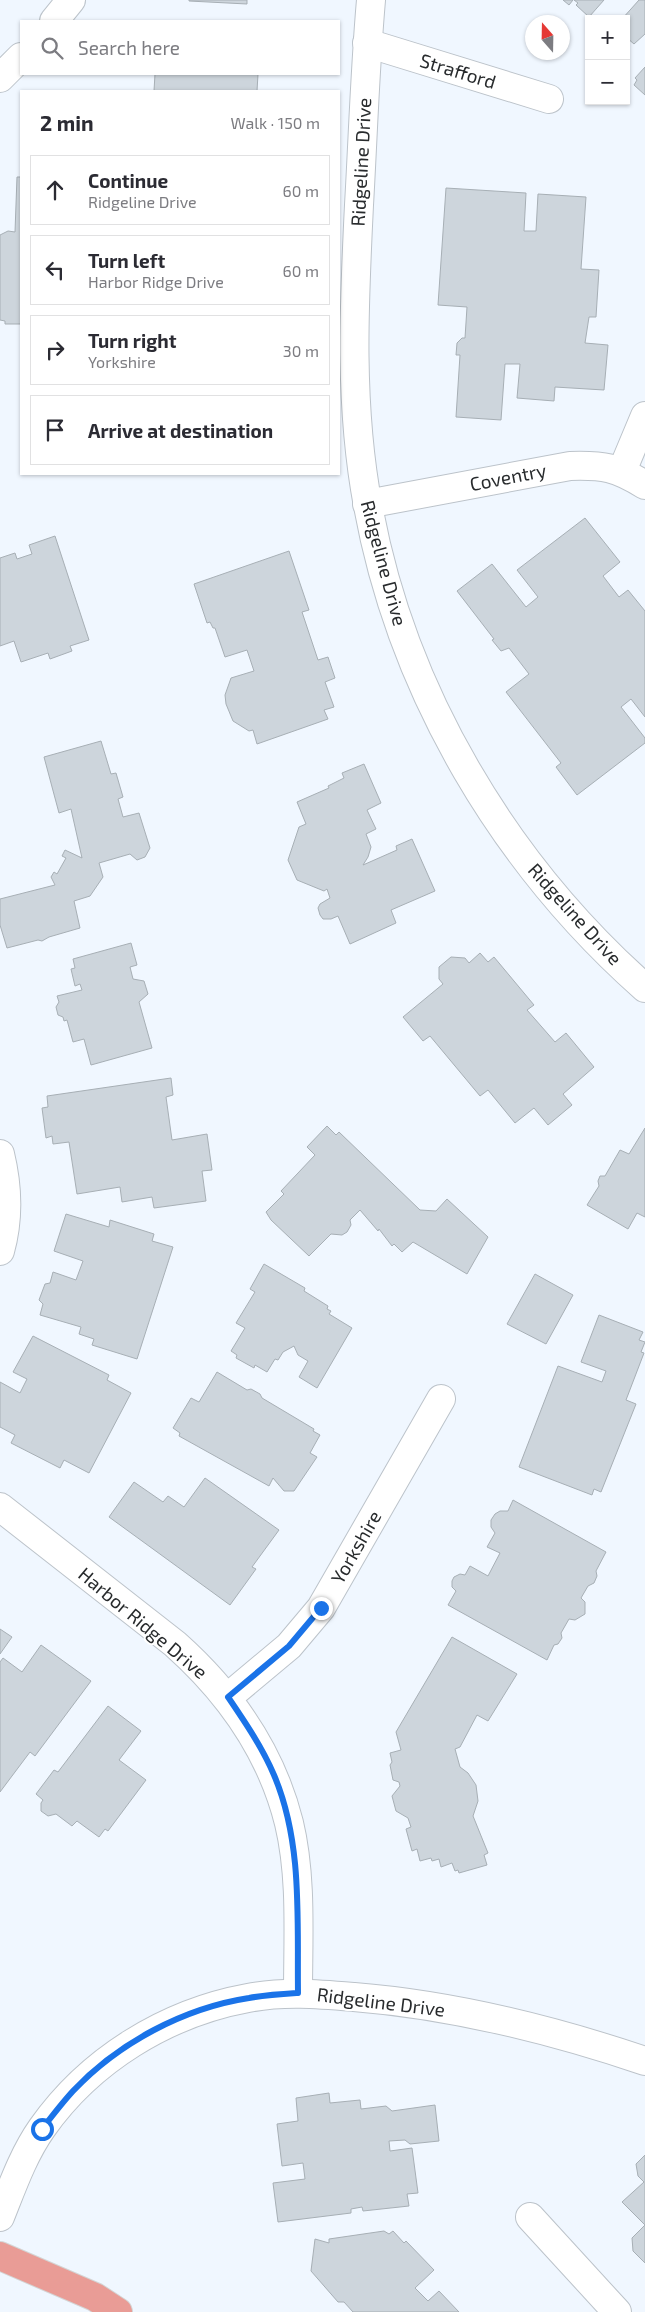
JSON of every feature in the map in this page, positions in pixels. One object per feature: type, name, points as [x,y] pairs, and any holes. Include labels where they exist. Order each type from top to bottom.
[{"type":"main road","points":[[0,2256],[95,2297],[118,2312]]},
{"type":"street","points":[[55,20],[71,0]]},
{"type":"street","name":"Ridgeline Drive","points":[[371,0],[367,44],[353,332],[356,407],[367,504],[376,547],[401,631],[435,711],[476,788],[525,859],[568,911],[645,988]]},
{"type":"street","name":"Strafford","points":[[367,44],[549,99]]},
{"type":"street","points":[[0,78],[20,58]]},
{"type":"street","points":[[622,471],[645,416]]},
{"type":"street","name":"Coventry","points":[[367,504],[570,466],[598,465],[622,471],[645,485]]},
{"type":"street","points":[[0,1154],[5,1176],[7,1208],[0,1251]]},
{"type":"street","name":"Yorkshire","points":[[228,1697],[289,1646],[321,1608],[441,1399]]},
{"type":"street","name":"Harbor Ridge Drive","points":[[0,1507],[175,1644],[200,1666],[228,1697],[252,1731],[274,1776],[289,1824],[296,1873],[298,1993]]},
{"type":"street","name":"Ridgeline Drive","points":[[0,2217],[22,2165],[42,2129],[74,2090],[112,2057],[153,2030],[200,2010],[248,1998],[298,1993],[393,2000],[525,2025],[645,2061]]},
{"type":"street","points":[[530,2217],[617,2312]]},
{"type":"building","points":[[247,0],[247,4],[189,1]]},
{"type":"building","points":[[563,0],[573,0],[569,5]]},
{"type":"building","points":[[574,0],[604,0],[591,15],[587,15],[576,5],[578,3]]},
{"type":"building","points":[[639,0],[645,0],[645,34],[634,44],[630,40],[630,15],[626,15]]},
{"type":"building","points":[[645,67],[645,95],[634,85],[637,80],[635,78]]},
{"type":"building","points":[[155,75],[258,75],[257,90],[154,90]]},
{"type":"building","points":[[17,177],[20,177],[20,324],[5,324],[5,321],[0,320],[0,235],[8,231],[15,232]]},
{"type":"building","points":[[446,188],[526,193],[524,231],[536,231],[538,194],[586,197],[581,269],[599,270],[596,317],[589,317],[585,343],[608,345],[604,390],[555,387],[554,401],[517,398],[520,364],[505,364],[501,420],[456,417],[460,355],[456,355],[457,343],[462,338],[465,338],[467,307],[438,305]]},
{"type":"building","points":[[585,518],[620,562],[603,576],[619,597],[628,590],[645,611],[645,717],[631,699],[621,707],[645,738],[645,743],[577,795],[556,767],[561,763],[506,692],[529,674],[509,648],[501,651],[457,591],[492,564],[526,607],[538,597],[517,570]]},
{"type":"building","points":[[55,536],[89,640],[70,646],[72,651],[50,659],[48,653],[21,662],[14,641],[0,646],[0,558],[15,553],[17,559],[32,554],[29,545]]},
{"type":"building","points":[[289,551],[309,610],[302,612],[318,660],[328,657],[335,678],[325,682],[334,707],[324,710],[328,719],[257,744],[253,730],[249,731],[233,721],[226,704],[225,695],[231,678],[254,671],[247,650],[225,657],[215,628],[213,628],[210,622],[207,623],[194,584]]},
{"type":"building","points":[[101,741],[111,774],[116,773],[123,797],[118,799],[123,817],[139,813],[150,848],[145,857],[137,860],[130,854],[99,863],[103,877],[90,896],[74,901],[80,928],[49,937],[42,941],[38,940],[7,948],[0,925],[0,899],[55,885],[51,877],[54,872],[57,874],[66,858],[62,856],[65,850],[82,858],[71,809],[59,813],[44,757]]},
{"type":"building","points":[[364,764],[381,803],[367,810],[376,829],[366,834],[371,847],[363,865],[397,850],[396,846],[412,839],[435,891],[391,910],[396,923],[350,944],[338,916],[331,919],[323,919],[320,915],[318,908],[320,904],[330,898],[327,889],[324,891],[297,880],[288,860],[299,827],[306,824],[297,802],[329,788],[328,786],[344,778],[342,773]]},
{"type":"building","points":[[131,943],[137,965],[130,967],[133,979],[144,981],[148,994],[139,1002],[152,1048],[91,1065],[84,1039],[73,1042],[67,1020],[64,1021],[63,1017],[58,1015],[56,1007],[59,1002],[57,996],[82,990],[80,984],[75,986],[71,969],[75,968],[73,959]]},
{"type":"building","points":[[480,953],[488,962],[494,957],[534,1005],[527,1010],[555,1042],[566,1033],[594,1067],[563,1094],[572,1105],[548,1125],[534,1108],[515,1123],[488,1090],[480,1096],[430,1036],[423,1041],[403,1017],[443,984],[439,979],[439,967],[451,957],[465,958],[469,963]]},
{"type":"building","points":[[171,1078],[173,1095],[166,1097],[172,1140],[207,1134],[212,1170],[202,1171],[206,1201],[154,1208],[152,1197],[122,1202],[120,1187],[77,1194],[69,1142],[53,1144],[52,1136],[46,1138],[42,1108],[48,1107],[47,1096]]},
{"type":"building","points":[[327,1126],[336,1135],[339,1132],[420,1210],[436,1211],[447,1199],[488,1237],[467,1274],[413,1242],[402,1252],[394,1244],[392,1246],[379,1229],[378,1231],[360,1210],[350,1220],[351,1225],[347,1232],[342,1235],[331,1234],[309,1256],[271,1220],[266,1212],[284,1194],[281,1191],[315,1155],[307,1147]]},
{"type":"building","points":[[645,1128],[645,1217],[637,1213],[628,1229],[587,1205],[599,1186],[600,1176],[605,1176],[620,1150],[629,1154]]},
{"type":"building","points":[[66,1214],[109,1227],[110,1220],[154,1234],[152,1241],[173,1247],[137,1359],[92,1345],[94,1339],[79,1334],[81,1327],[40,1315],[43,1304],[39,1300],[45,1284],[50,1283],[53,1272],[76,1280],[83,1261],[54,1251]]},
{"type":"building","points":[[264,1264],[305,1288],[304,1291],[328,1306],[327,1309],[331,1311],[329,1314],[352,1328],[317,1388],[299,1377],[308,1361],[298,1355],[294,1346],[283,1352],[278,1360],[275,1359],[267,1372],[255,1365],[254,1368],[236,1358],[237,1355],[231,1351],[245,1328],[236,1323],[255,1292],[250,1289]]},
{"type":"building","points":[[535,1274],[573,1295],[546,1344],[507,1324]]},
{"type":"building","points":[[599,1315],[643,1332],[639,1340],[645,1342],[641,1352],[644,1353],[626,1400],[636,1404],[601,1492],[594,1489],[592,1495],[519,1467],[558,1366],[602,1382],[606,1371],[581,1362]]},
{"type":"building","points":[[33,1336],[109,1375],[107,1380],[131,1393],[89,1473],[64,1460],[60,1468],[11,1443],[15,1435],[0,1427],[0,1382],[20,1393],[27,1379],[13,1372]]},
{"type":"building","points":[[217,1372],[247,1390],[251,1389],[260,1394],[262,1398],[314,1429],[313,1431],[320,1435],[310,1453],[317,1457],[294,1491],[284,1491],[273,1478],[269,1486],[179,1436],[180,1433],[173,1428],[191,1398],[199,1402]]},
{"type":"building","points":[[205,1478],[279,1530],[252,1567],[256,1569],[230,1605],[109,1517],[134,1482],[163,1502],[168,1496],[184,1507]]},
{"type":"building","points":[[513,1500],[606,1552],[596,1571],[597,1576],[594,1583],[588,1586],[581,1598],[585,1602],[585,1614],[575,1620],[569,1619],[561,1633],[562,1638],[558,1644],[554,1645],[547,1660],[448,1605],[456,1591],[452,1587],[454,1577],[460,1574],[465,1575],[470,1566],[488,1576],[500,1553],[487,1547],[495,1533],[491,1527],[491,1520],[500,1511],[508,1511]]},
{"type":"building","points":[[0,1629],[12,1637],[0,1654]]},
{"type":"building","points":[[452,1637],[517,1674],[488,1721],[477,1715],[460,1747],[455,1749],[460,1767],[468,1773],[476,1785],[478,1801],[473,1816],[488,1853],[484,1855],[487,1865],[459,1873],[458,1870],[455,1871],[452,1863],[441,1867],[439,1859],[432,1861],[431,1858],[420,1861],[417,1849],[412,1851],[406,1829],[411,1827],[408,1818],[396,1811],[392,1796],[400,1786],[399,1782],[393,1780],[390,1765],[392,1762],[390,1753],[401,1750],[396,1732]]},
{"type":"building","points":[[41,1645],[91,1681],[35,1756],[30,1752],[0,1792],[0,1662],[3,1658],[22,1672]]},
{"type":"building","points":[[108,1706],[141,1731],[119,1760],[146,1780],[108,1831],[105,1829],[99,1837],[77,1821],[72,1826],[56,1814],[48,1816],[41,1811],[43,1800],[36,1794],[54,1770],[58,1772]]},
{"type":"building","points":[[329,2093],[330,2103],[360,2100],[361,2109],[386,2106],[392,2111],[435,2105],[439,2141],[410,2144],[405,2140],[389,2141],[390,2151],[412,2148],[418,2193],[407,2194],[409,2206],[363,2211],[362,2207],[351,2209],[351,2213],[278,2222],[273,2183],[305,2179],[303,2163],[282,2166],[277,2124],[298,2121],[296,2098]]},
{"type":"building","points":[[645,2155],[645,2225],[622,2202],[644,2182],[638,2176],[636,2164]]},
{"type":"building","points":[[645,2225],[645,2263],[633,2251],[632,2238]]},
{"type":"building","points":[[384,2231],[389,2234],[393,2231],[404,2243],[406,2241],[434,2270],[415,2288],[428,2301],[439,2291],[459,2312],[353,2312],[344,2302],[338,2302],[311,2271],[315,2239],[329,2243],[329,2239]]},
{"type":"route","points":[[42,2129],[74,2090],[112,2057],[153,2030],[200,2010],[248,1998],[298,1993],[296,1873],[289,1824],[274,1776],[252,1731],[228,1697],[289,1646],[321,1608]]}]
